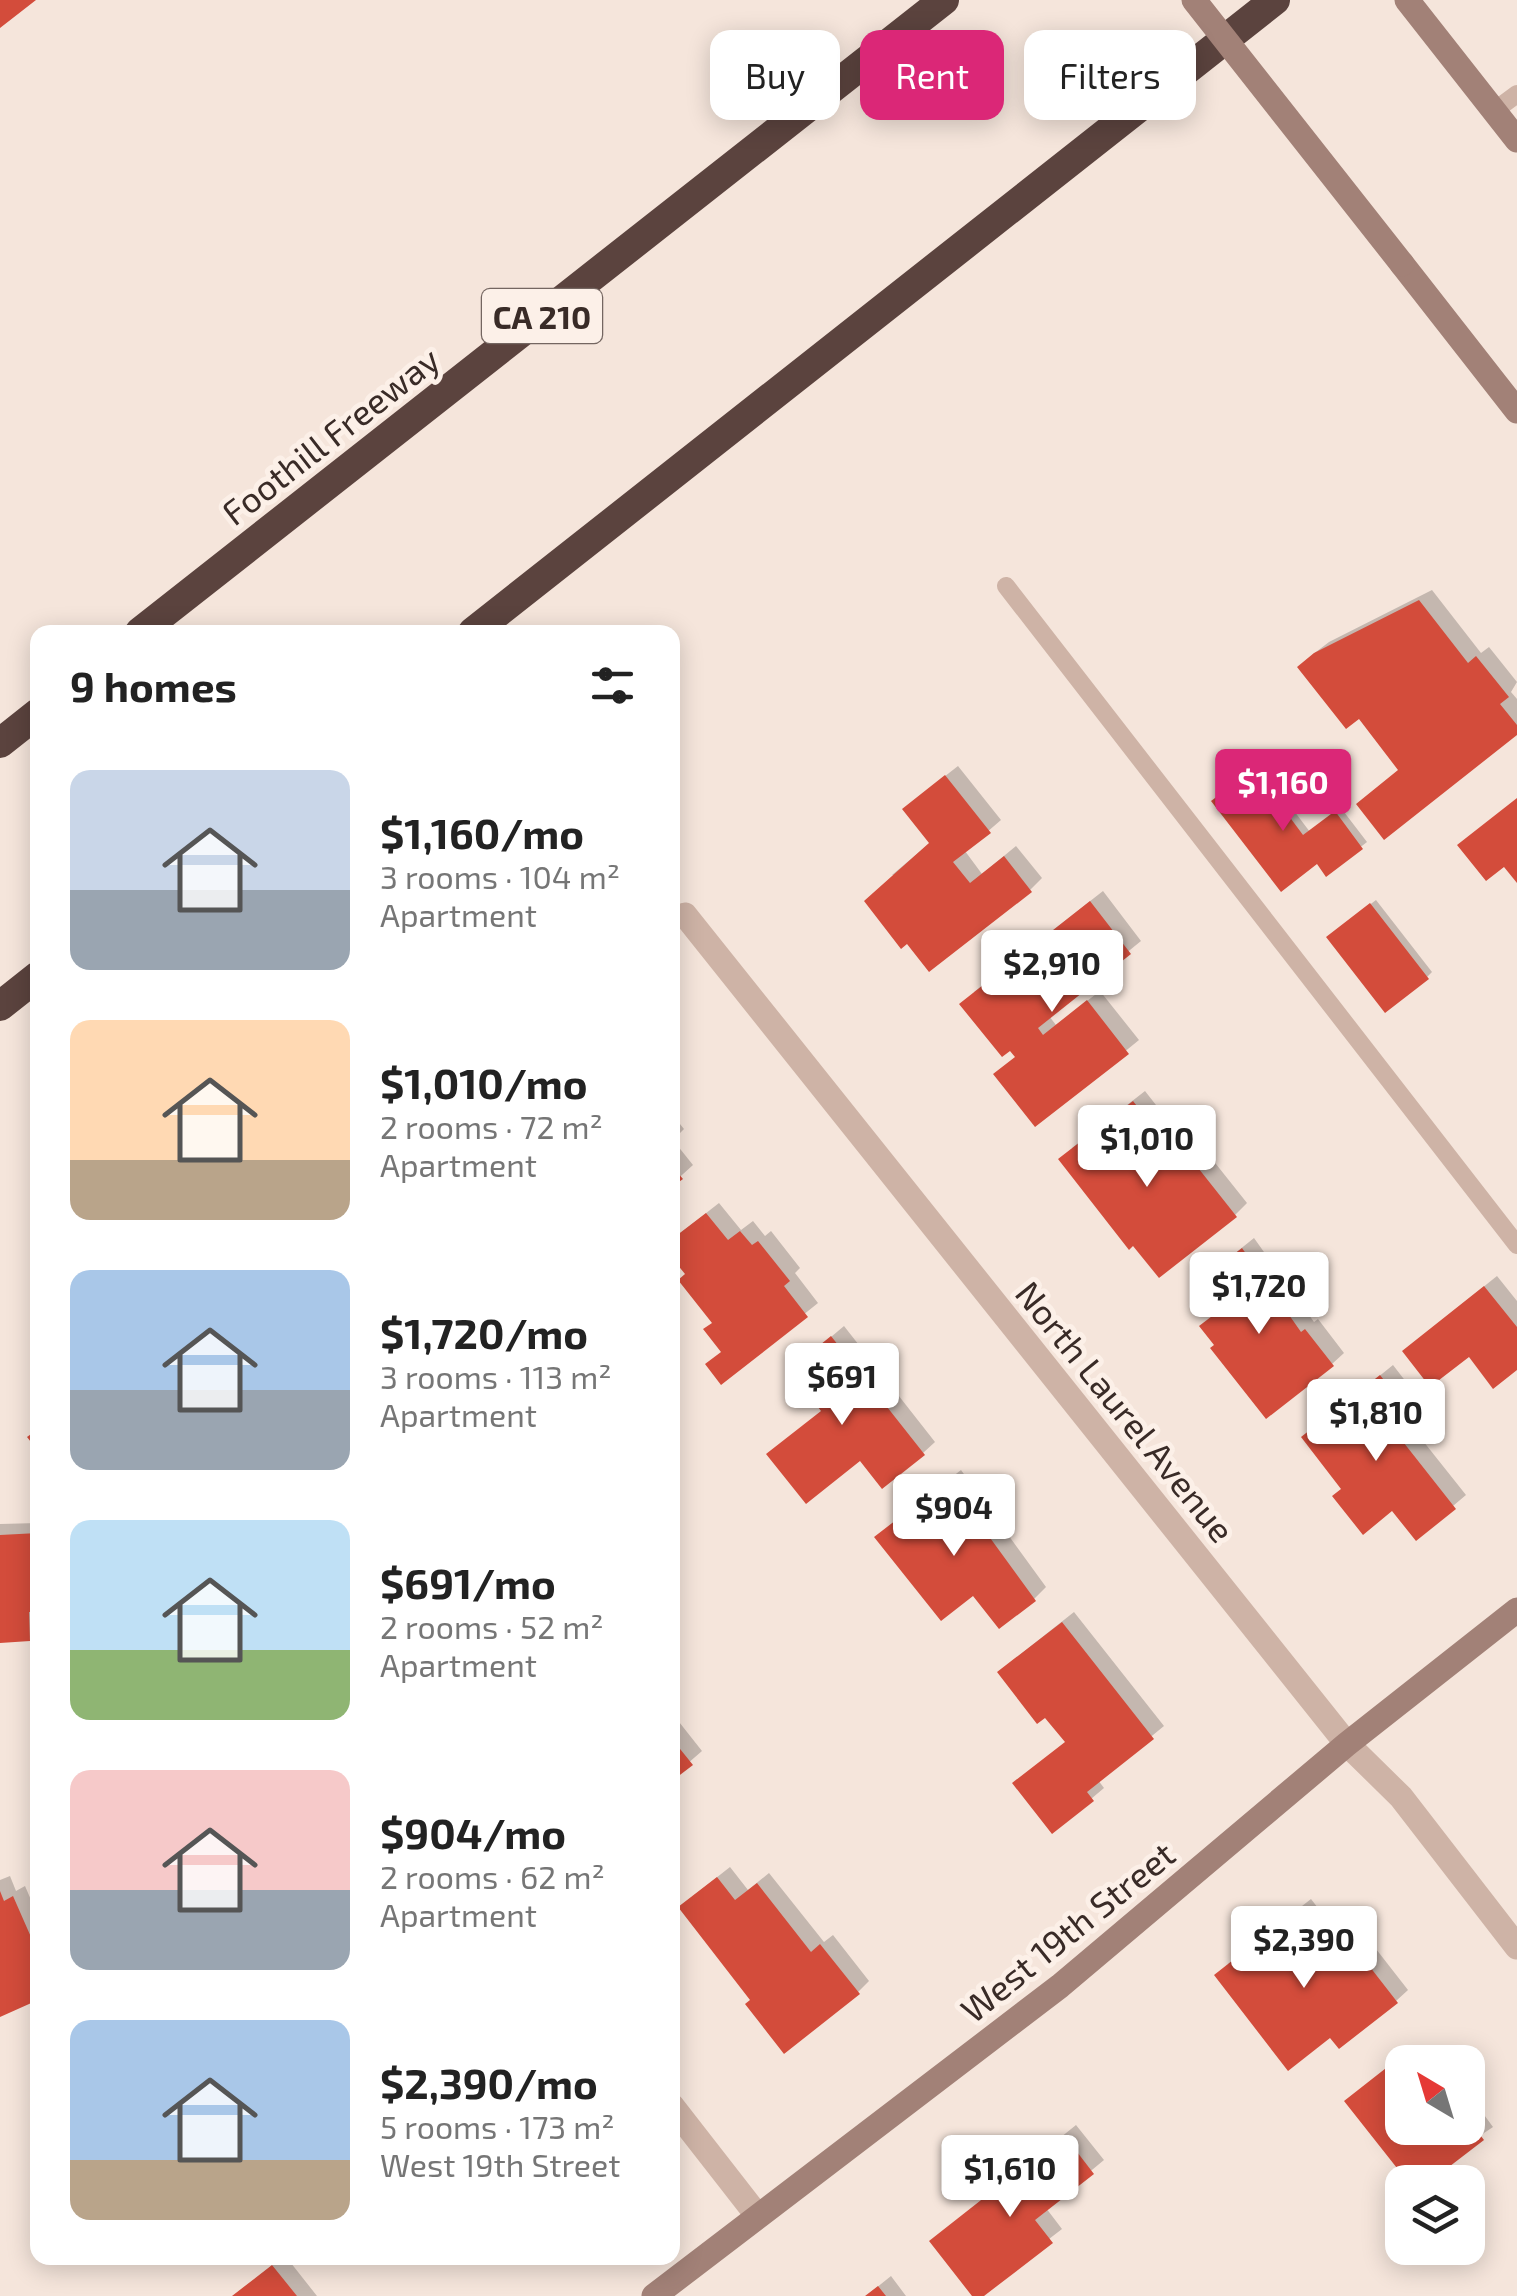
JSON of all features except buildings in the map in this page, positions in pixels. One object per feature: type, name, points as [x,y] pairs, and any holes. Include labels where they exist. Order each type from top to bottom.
[{"type":"highway","name":"Foothill Freeway","points":[[149,625],[944,0]]},
{"type":"highway","points":[[483,625],[1276,0]]},
{"type":"highway","points":[[0,743],[30,719]]},
{"type":"highway","points":[[0,1006],[30,982]]},
{"type":"main road","points":[[1194,0],[1517,410]]},
{"type":"main road","points":[[1407,0],[1517,140]]},
{"type":"main road","name":"West 19th Street","points":[[654,2296],[1060,1986],[1347,1744],[1517,1610]]},
{"type":"street","name":"North Laurel Avenue","points":[[685,915],[1347,1744],[1401,1797],[1517,1947]]},
{"type":"street","points":[[680,2116],[757,2215]]},
{"type":"lane","points":[[1494,111],[1517,94]]},
{"type":"lane","points":[[1006,586],[1517,1245]]}]
